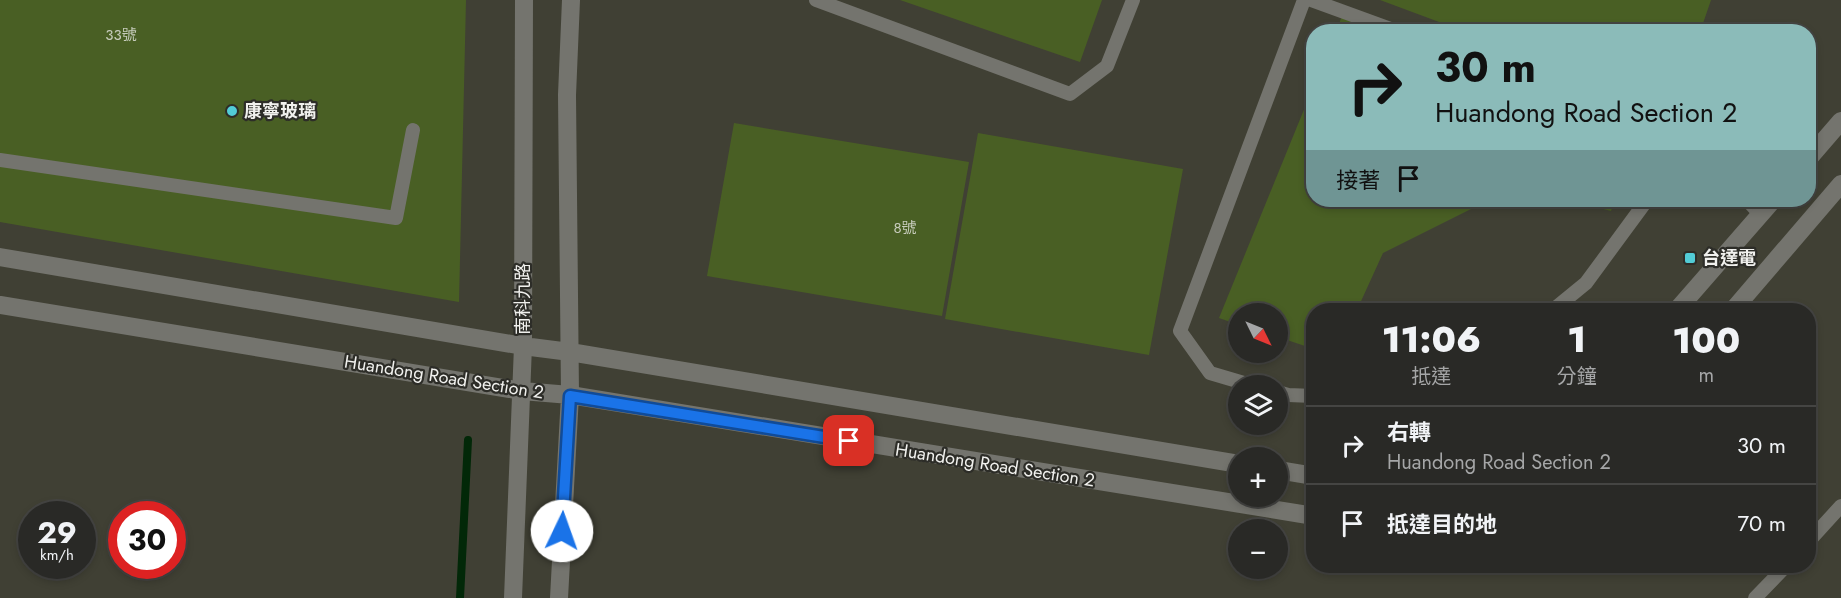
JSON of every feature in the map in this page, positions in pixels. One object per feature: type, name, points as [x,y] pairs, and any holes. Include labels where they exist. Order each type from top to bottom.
[{"type":"street","name":"南科九路","points":[[513,598],[523,346],[524,0]]},
{"type":"street","points":[[559,598],[570,396],[567,95],[571,0]]},
{"type":"street","points":[[1816,150],[1841,121]]},
{"type":"street","points":[[1739,303],[1841,183]]},
{"type":"street","points":[[1683,303],[1766,207]]},
{"type":"street","points":[[0,256],[463,336],[1228,462]]},
{"type":"street","name":"Huandong Road Section 2","points":[[0,305],[522,391],[570,396],[1306,515]]},
{"type":"street","points":[[1288,472],[1306,475]]},
{"type":"lane","points":[[816,0],[1070,94],[1107,66],[1133,0]]},
{"type":"lane","points":[[1228,378],[1210,373],[1180,332],[1304,0]]},
{"type":"lane","points":[[1311,0],[1377,24]]},
{"type":"lane","points":[[0,160],[396,218],[413,130]]},
{"type":"lane","points":[[1562,303],[1586,283],[1642,207]]},
{"type":"lane","points":[[1754,207],[1760,214]]},
{"type":"lane","points":[[1288,395],[1306,396]]},
{"type":"lane","points":[[1816,533],[1841,506]]},
{"type":"lane","points":[[1755,598],[1779,573]]},
{"type":"shaded area","points":[[0,0],[1841,0],[1841,598],[0,598]]},
{"type":"building","name":"康寧玻璃","points":[[0,0],[466,0],[459,302],[0,222]]},
{"type":"building","points":[[900,0],[1102,0],[1080,62]]},
{"type":"building","points":[[1380,0],[1711,0],[1703,24],[1444,24]]},
{"type":"building","points":[[1343,13],[1378,24],[1339,24]]},
{"type":"building","points":[[1306,105],[1306,207],[1475,207],[1383,253],[1360,303],[1306,303],[1306,346],[1288,340],[1288,303],[1228,303],[1228,321],[1219,318]]},
{"type":"building","points":[[734,123],[969,162],[942,316],[707,276]]},
{"type":"building","points":[[978,133],[1183,169],[1149,355],[945,319]]},
{"type":"building","points":[[1596,207],[1612,207],[1611,211]]},
{"type":"waterway","points":[[460,598],[468,440]]},
{"type":"place","name":"康寧玻璃","points":[[232,111]]},
{"type":"place","name":"台達電","points":[[1690,258]]},
{"type":"route","points":[[562,531],[570,396],[849,441]]}]
